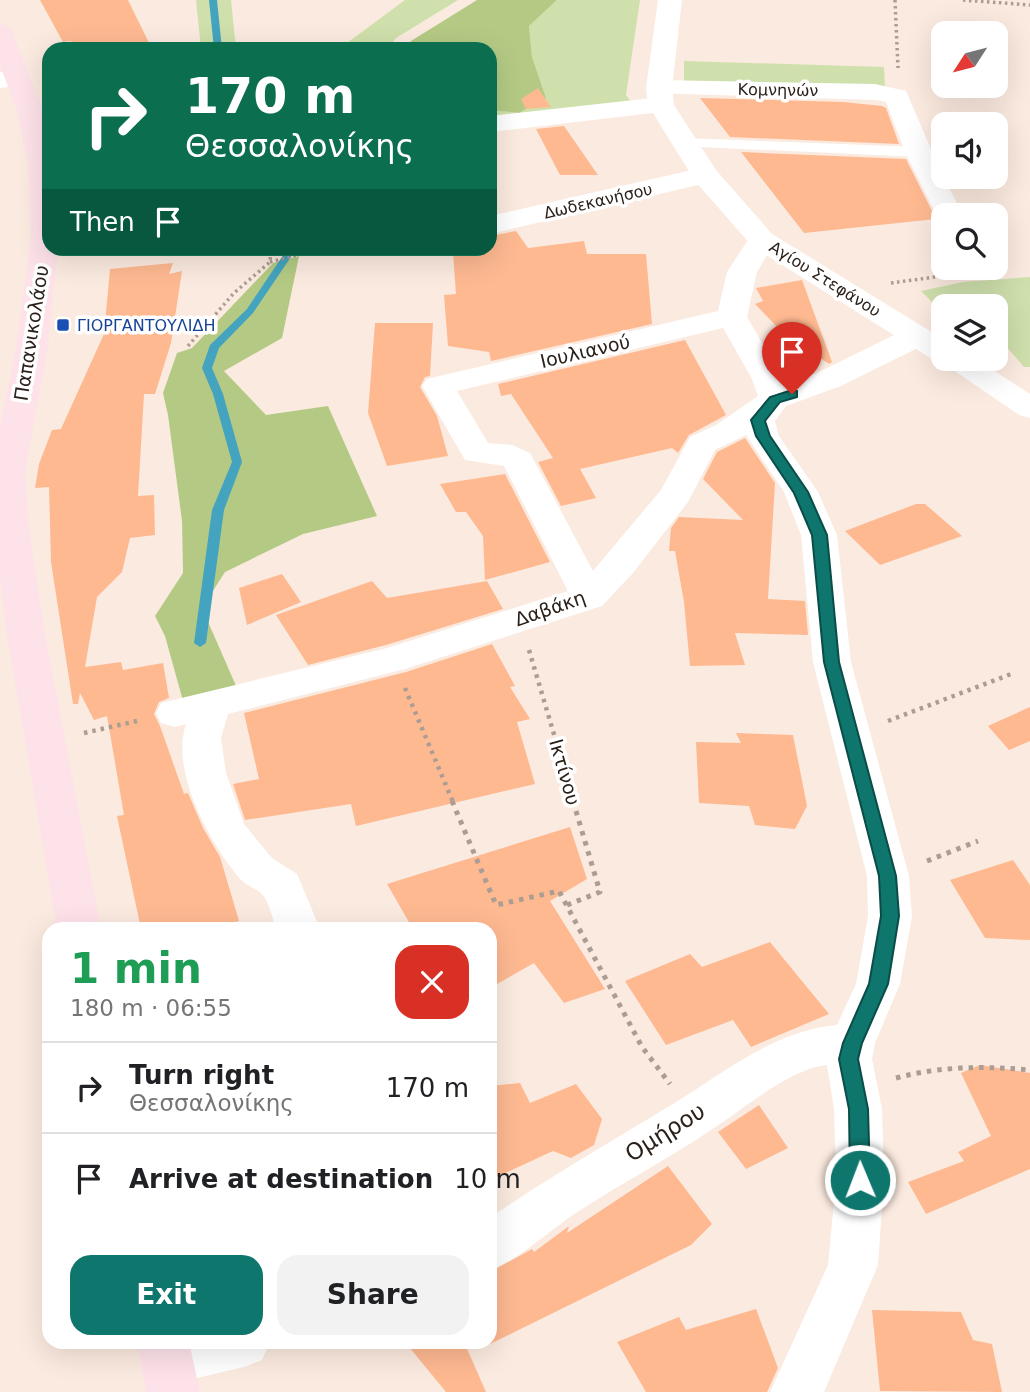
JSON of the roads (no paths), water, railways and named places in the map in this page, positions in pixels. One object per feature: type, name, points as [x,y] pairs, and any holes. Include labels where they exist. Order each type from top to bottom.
[{"type":"main road","name":"Παπανικολάου","points":[[0,31],[9,80],[32,121],[42,162]]},
{"type":"main road","name":"Παπανικολάου","points":[[43,256],[41,285],[8,471],[25,629],[78,922]]},
{"type":"street","points":[[660,97],[670,0]]},
{"type":"street","name":"Κομνηνών","points":[[497,123],[660,97],[875,92],[897,97],[919,152]]},
{"type":"street","name":"Αγίου Στεφάνου","points":[[660,97],[684,143],[705,175],[762,240],[930,344]]},
{"type":"street","points":[[919,152],[944,203]]},
{"type":"street","name":"Δωδεκανήσου","points":[[497,223],[705,175]]},
{"type":"street","points":[[762,240],[742,272],[732,317],[767,377],[775,399],[758,420],[763,436],[801,492],[820,535],[832,662],[887,876],[890,916],[878,984],[853,1063],[858,1109],[860,1180],[853,1265],[797,1392]]},
{"type":"street","name":"Ιουλιανού","points":[[589,597],[518,460],[512,455],[477,453],[439,386],[732,317]]},
{"type":"street","name":"Δαβάκη","points":[[295,922],[282,887],[257,870],[226,830],[206,773],[194,709],[392,660],[589,597],[620,565],[676,494],[702,443],[728,432],[775,399],[930,344]]},
{"type":"street","points":[[973,371],[1030,408]]},
{"type":"street","name":"Ομήρου","points":[[497,1242],[559,1197],[694,1116],[749,1078],[810,1047],[853,1063]]},
{"type":"street","points":[[167,1365],[221,1349]]},
{"type":"lane","points":[[684,143],[919,152]]},
{"type":"waterway","points":[[213,0],[217,42]]},
{"type":"waterway","points":[[200,643],[218,510],[237,462],[218,394],[207,368],[214,347],[250,311],[288,256]]},
{"type":"place","name":"ΓΙΟΡΓΑΝΤΟΥΛΙΔΗ","points":[[63,325]]}]
